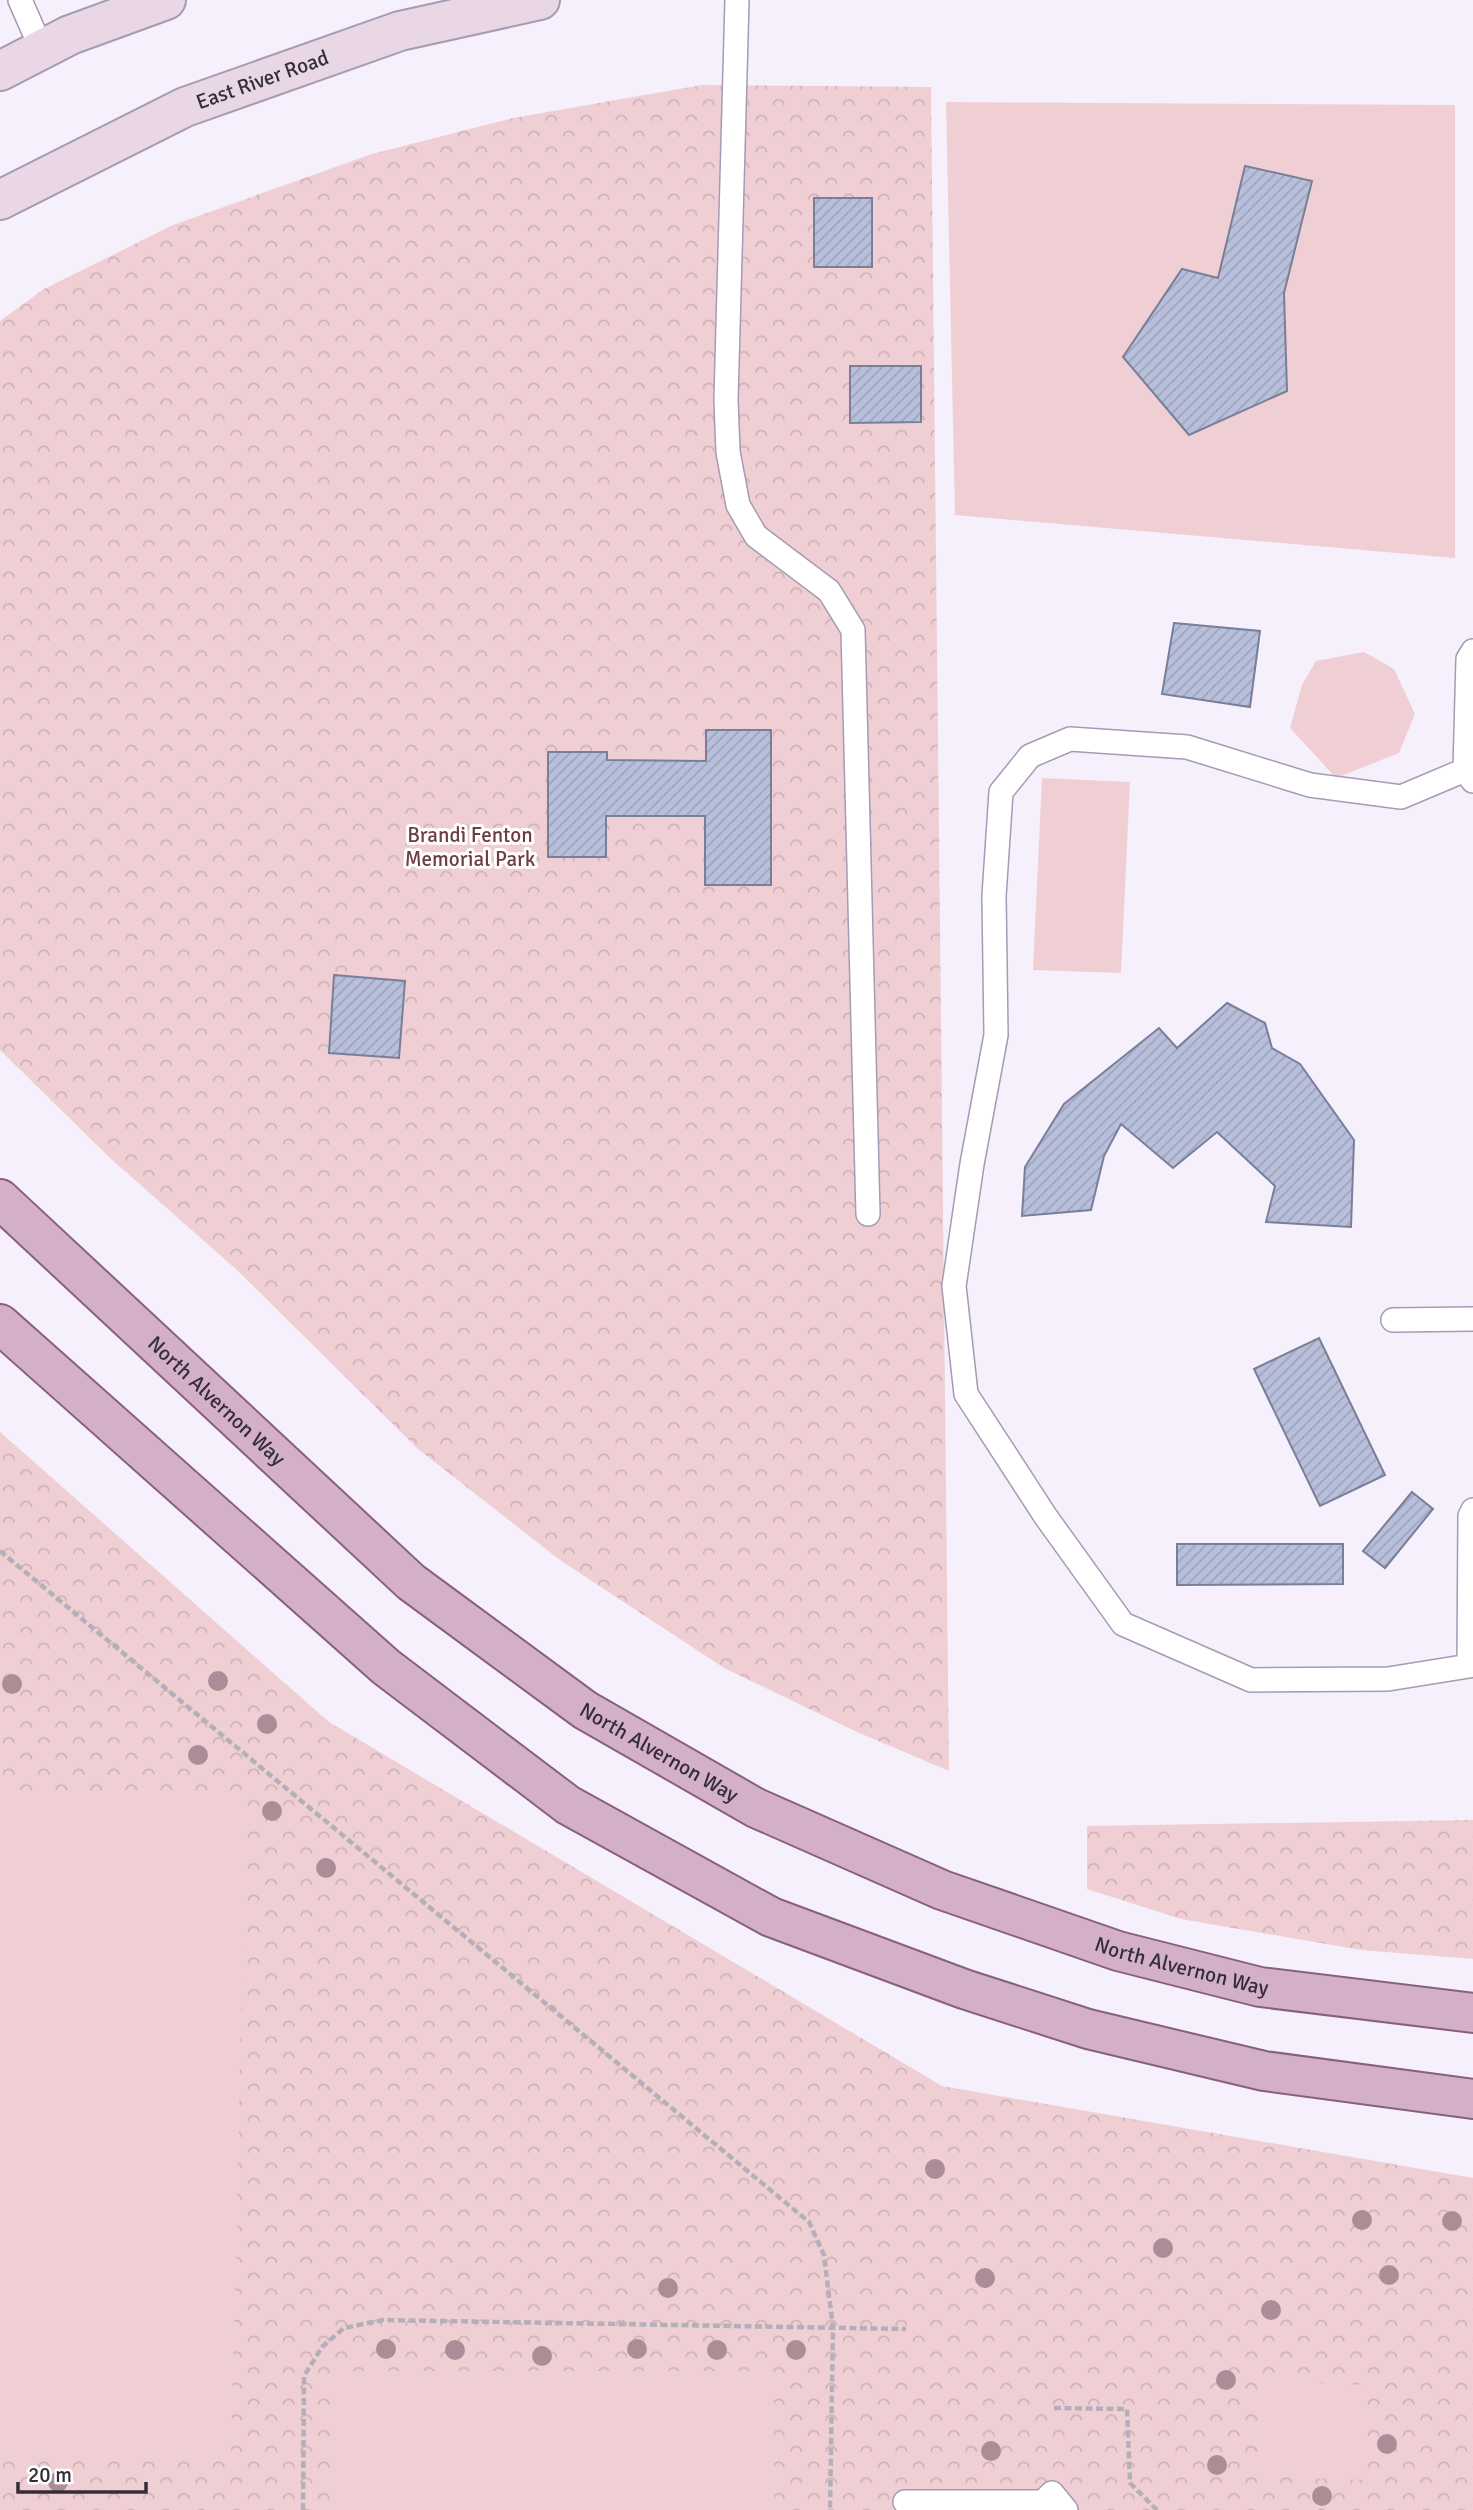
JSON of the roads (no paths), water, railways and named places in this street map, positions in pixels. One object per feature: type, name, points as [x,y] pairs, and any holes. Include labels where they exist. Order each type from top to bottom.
[{"type":"main road","name":"North Alvernon Way","points":[[0,1199],[411,1582],[585,1710],[756,1808],[942,1891],[1118,1951],[1260,1987],[1473,2013]]},
{"type":"main road","points":[[0,1324],[386,1667],[568,1805],[771,1917],[964,1989],[1088,2029],[1264,2071],[1473,2099]]},
{"type":"street","points":[[0,71],[70,35],[166,0]]},
{"type":"street","name":"East River Road","points":[[0,200],[185,107],[400,31],[540,0]]},
{"type":"lane","points":[[20,0],[41,48]]},
{"type":"lane","points":[[737,0],[726,400],[728,452],[738,505],[756,536],[829,591],[853,630],[868,1214]]},
{"type":"lane","points":[[1473,652],[1468,659],[1469,775],[1401,797],[1310,785],[1187,747],[1070,739],[1030,756],[1001,792],[994,896],[996,1035],[972,1164],[954,1286],[966,1394],[1046,1517],[1124,1624],[1251,1680],[1388,1679],[1469,1666],[1470,1516],[1473,1510]]},
{"type":"lane","points":[[1393,1320],[1473,1319]]},
{"type":"lane","points":[[905,2502],[1043,2502],[1052,2493],[1066,2510]]},
{"type":"park label","name":"Brandi Fenton Memorial Park","points":[[470,847]]}]
